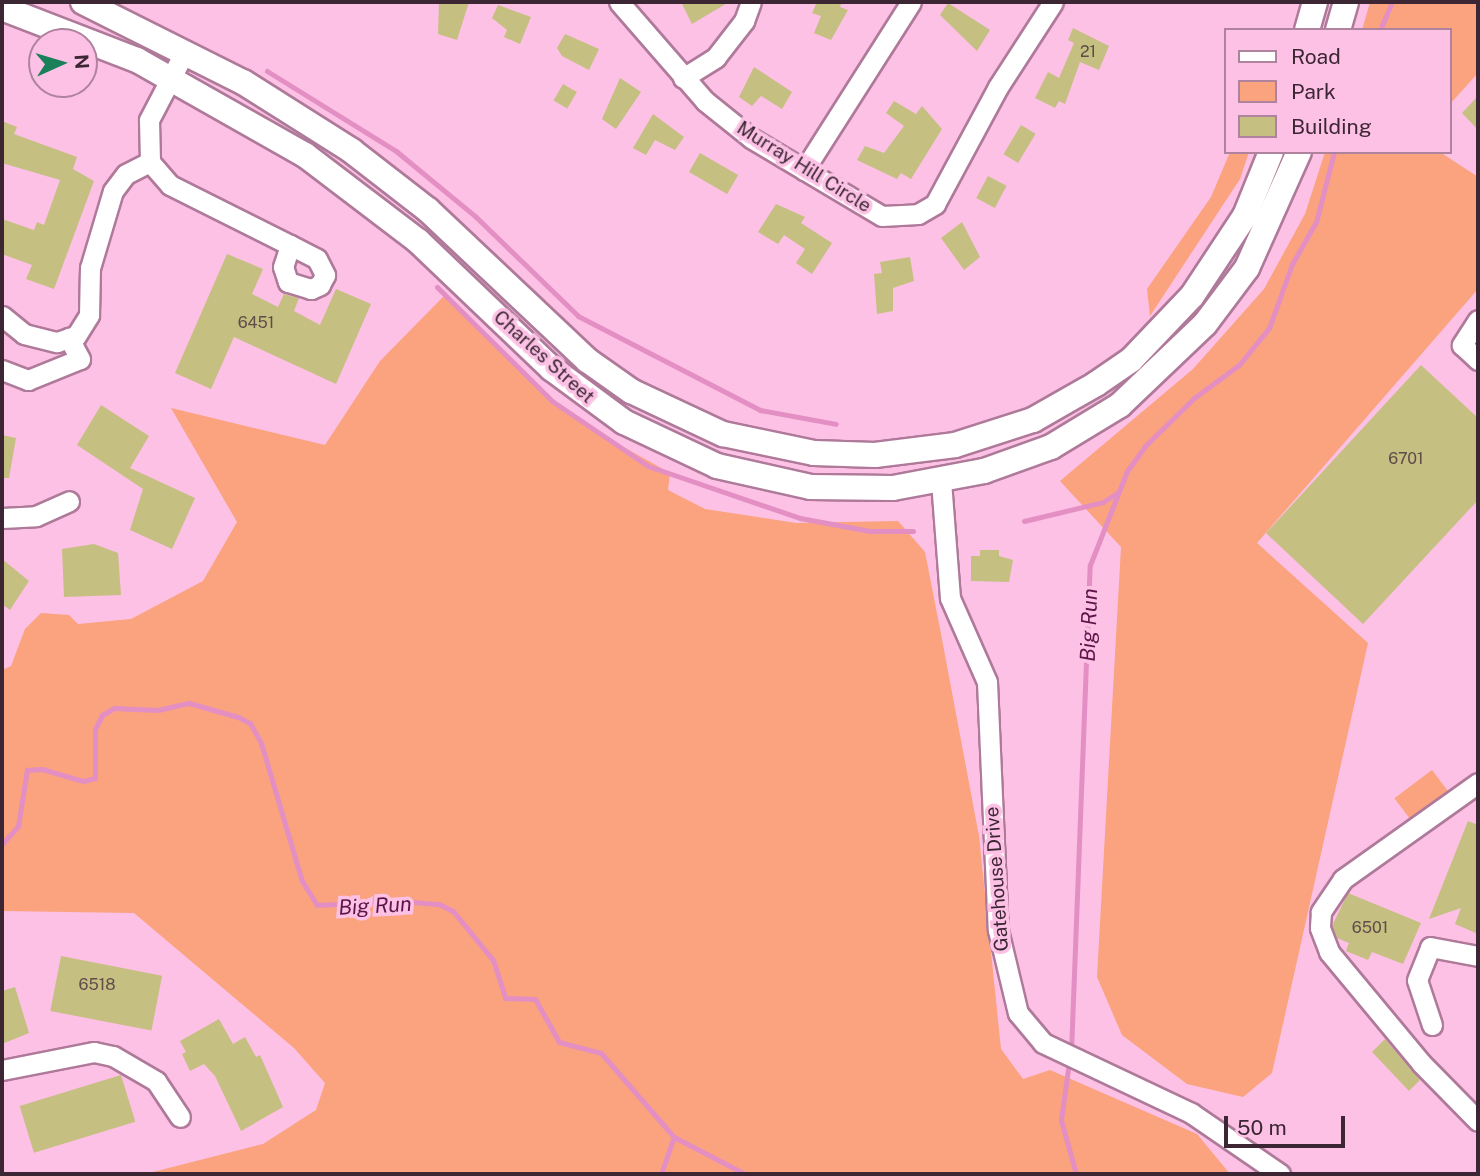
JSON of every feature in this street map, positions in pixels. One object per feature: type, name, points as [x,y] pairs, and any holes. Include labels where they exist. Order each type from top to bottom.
[{"type":"main road","name":"Charles Street","points":[[83,2],[185,51],[370,165],[436,217],[587,360],[631,391],[735,437],[837,455],[914,452],[978,439],[1033,420],[1096,384],[1131,360],[1192,296],[1245,216],[1270,154]]},
{"type":"main road","points":[[1308,28],[1315,2]]},
{"type":"main road","points":[[1339,28],[1346,2]]},
{"type":"main road","name":"Charles Street","points":[[2,8],[171,77],[245,118],[364,197],[443,263],[566,381],[646,435],[706,462],[782,483],[863,489],[941,481],[1051,447],[1120,405],[1166,364],[1247,268],[1299,154]]},
{"type":"main road","points":[[837,455],[850,470],[919,472],[941,481],[958,463],[1061,423],[1079,411],[1096,384]]},
{"type":"street","name":"Murray Hill Circle","points":[[619,2],[683,78],[751,138],[883,216],[918,214],[935,204],[1052,2]]},
{"type":"street","points":[[683,78],[716,57],[744,21],[751,2]]},
{"type":"street","points":[[804,170],[911,2]]},
{"type":"street","points":[[185,51],[149,120],[150,162],[170,185],[290,245]]},
{"type":"street","points":[[2,316],[24,334],[57,342],[69,338],[89,315],[90,268],[113,191],[126,174],[150,162]]},
{"type":"street","points":[[1478,320],[1462,345],[1478,360]]},
{"type":"street","points":[[2,370],[28,380],[80,359],[69,338]]},
{"type":"street","name":"Gatehouse Drive","points":[[941,481],[950,598],[980,660],[988,694],[1000,949],[1018,1013],[1030,1032],[1054,1049],[1208,1122],[1280,1174]]},
{"type":"street","points":[[2,518],[36,516],[69,501]]},
{"type":"street","points":[[1478,783],[1343,879],[1321,912],[1320,928],[1329,952],[1421,1063],[1478,1121]]},
{"type":"street","points":[[1432,1025],[1417,980],[1426,953],[1441,945],[1478,956]]},
{"type":"street","points":[[2,1070],[94,1052],[113,1056],[156,1081],[180,1117]]},
{"type":"green space","points":[[1370,2],[1478,2],[1478,73],[1452,102],[1452,28],[1363,28]]},
{"type":"green space","points":[[1229,154],[1248,154],[1240,179],[1150,316],[1147,289],[1211,197]]},
{"type":"green space","points":[[1324,154],[1443,154],[1478,177],[1478,289],[1257,543],[1368,643],[1272,1073],[1243,1097],[1187,1084],[1122,1035],[1097,977],[1121,547],[1060,481],[1193,369],[1264,289],[1305,214]]},
{"type":"green space","points":[[444,296],[547,395],[584,425],[670,473],[668,490],[705,509],[796,523],[898,521],[925,552],[941,634],[979,836],[1001,1049],[1023,1079],[1050,1070],[1197,1134],[1230,1174],[145,1174],[263,1144],[316,1110],[325,1083],[294,1048],[134,913],[2,911],[2,670],[11,666],[25,629],[41,613],[69,615],[78,624],[131,619],[203,581],[237,522],[171,408],[325,445],[380,361]]},
{"type":"green space","points":[[1432,770],[1450,794],[1413,822],[1394,798]]},
{"type":"building","points":[[439,2],[469,2],[457,40],[438,34]]},
{"type":"building","points":[[681,2],[729,2],[692,24]]},
{"type":"building","points":[[817,2],[842,2],[840,7],[848,10],[831,40],[814,33],[821,16],[812,13]]},
{"type":"building","points":[[948,3],[990,30],[977,51],[940,15]]},
{"type":"building","points":[[498,5],[531,17],[520,44],[504,37],[507,30],[492,18]]},
{"type":"building","points":[[1073,28],[1109,46],[1099,70],[1080,62],[1065,104],[1059,101],[1055,108],[1035,98],[1048,72],[1059,78],[1074,43],[1068,40]]},
{"type":"building","points":[[565,34],[599,49],[589,70],[562,56],[557,48]]},
{"type":"building","points":[[754,67],[792,92],[782,109],[761,96],[752,106],[739,97]]},
{"type":"building","points":[[620,78],[641,92],[616,129],[602,119]]},
{"type":"building","points":[[563,84],[577,92],[567,108],[554,100]]},
{"type":"building","points":[[1478,96],[1478,130],[1462,113]]},
{"type":"building","points":[[894,101],[916,114],[922,106],[942,129],[911,179],[901,173],[897,179],[857,160],[865,146],[884,153],[904,126],[886,113]]},
{"type":"building","points":[[653,114],[684,137],[675,150],[655,140],[646,155],[633,148]]},
{"type":"building","points":[[2,121],[17,127],[14,134],[77,157],[73,169],[94,181],[54,289],[26,279],[32,265],[2,254],[2,219],[34,230],[37,222],[44,225],[60,180],[2,163]]},
{"type":"building","points":[[1021,125],[1036,134],[1018,163],[1003,154]]},
{"type":"building","points":[[700,153],[738,175],[727,194],[689,172]]},
{"type":"building","points":[[988,176],[1007,186],[995,208],[976,198]]},
{"type":"building","points":[[776,204],[805,217],[801,223],[832,243],[812,274],[796,263],[805,249],[784,235],[778,244],[758,232]]},
{"type":"building","points":[[962,222],[980,257],[964,270],[941,238]]},
{"type":"building","points":[[227,254],[263,269],[252,294],[278,307],[284,294],[299,298],[294,311],[320,325],[336,289],[371,304],[336,384],[234,337],[211,389],[175,373]]},
{"type":"building","points":[[910,257],[914,281],[893,288],[893,311],[877,314],[874,274],[882,273],[880,262]]},
{"type":"building","points":[[1421,365],[1478,418],[1478,500],[1363,624],[1266,533]]},
{"type":"building","points":[[101,405],[149,436],[130,468],[195,498],[172,549],[130,530],[143,489],[77,445]]},
{"type":"building","points":[[2,435],[16,438],[9,478],[2,478]]},
{"type":"building","points":[[94,544],[118,553],[121,595],[64,597],[62,549]]},
{"type":"building","points":[[980,550],[999,550],[999,556],[1013,560],[1009,582],[971,581],[971,556],[980,556]]},
{"type":"building","points":[[2,559],[29,581],[10,610],[2,604]]},
{"type":"building","points":[[1468,821],[1478,825],[1478,934],[1455,924],[1461,908],[1429,919]]},
{"type":"building","points":[[1348,893],[1421,923],[1403,964],[1372,952],[1368,960],[1346,951],[1349,943],[1337,938],[1332,926]]},
{"type":"building","points":[[61,956],[162,976],[151,1031],[50,1011]]},
{"type":"building","points":[[15,987],[29,1033],[2,1044],[2,991]]},
{"type":"building","points":[[219,1019],[233,1044],[245,1037],[256,1057],[260,1055],[283,1107],[241,1131],[215,1076],[204,1064],[190,1071],[182,1054],[186,1052],[180,1041]]},
{"type":"building","points":[[1385,1039],[1420,1080],[1409,1091],[1372,1052]]},
{"type":"building","points":[[121,1075],[135,1122],[34,1153],[20,1106]]},
{"type":"waterway","name":"Big Run","points":[[1381,28],[1392,2]]},
{"type":"waterway","points":[[267,71],[396,151],[476,217],[578,316],[760,410],[836,424]]},
{"type":"waterway","name":"Big Run","points":[[1071,1052],[1090,565],[1127,471],[1145,446],[1194,398],[1239,365],[1269,328],[1292,264],[1316,222],[1333,154]]},
{"type":"waterway","points":[[437,287],[552,401],[648,466],[800,518],[870,531],[913,531]]},
{"type":"waterway","points":[[1024,521],[1103,502],[1117,493]]},
{"type":"waterway","name":"Big Run","points":[[2,844],[18,826],[27,770],[42,769],[83,781],[95,778],[95,729],[102,715],[114,708],[158,710],[189,703],[238,717],[250,723],[261,743],[302,881],[317,905],[402,901],[439,904],[453,911],[493,960],[505,998],[535,999],[559,1042],[601,1053],[674,1137],[745,1174]]},
{"type":"waterway","name":"Big Run","points":[[1069,1062],[1061,1120],[1076,1174]]},
{"type":"waterway","points":[[661,1174],[674,1137]]}]
